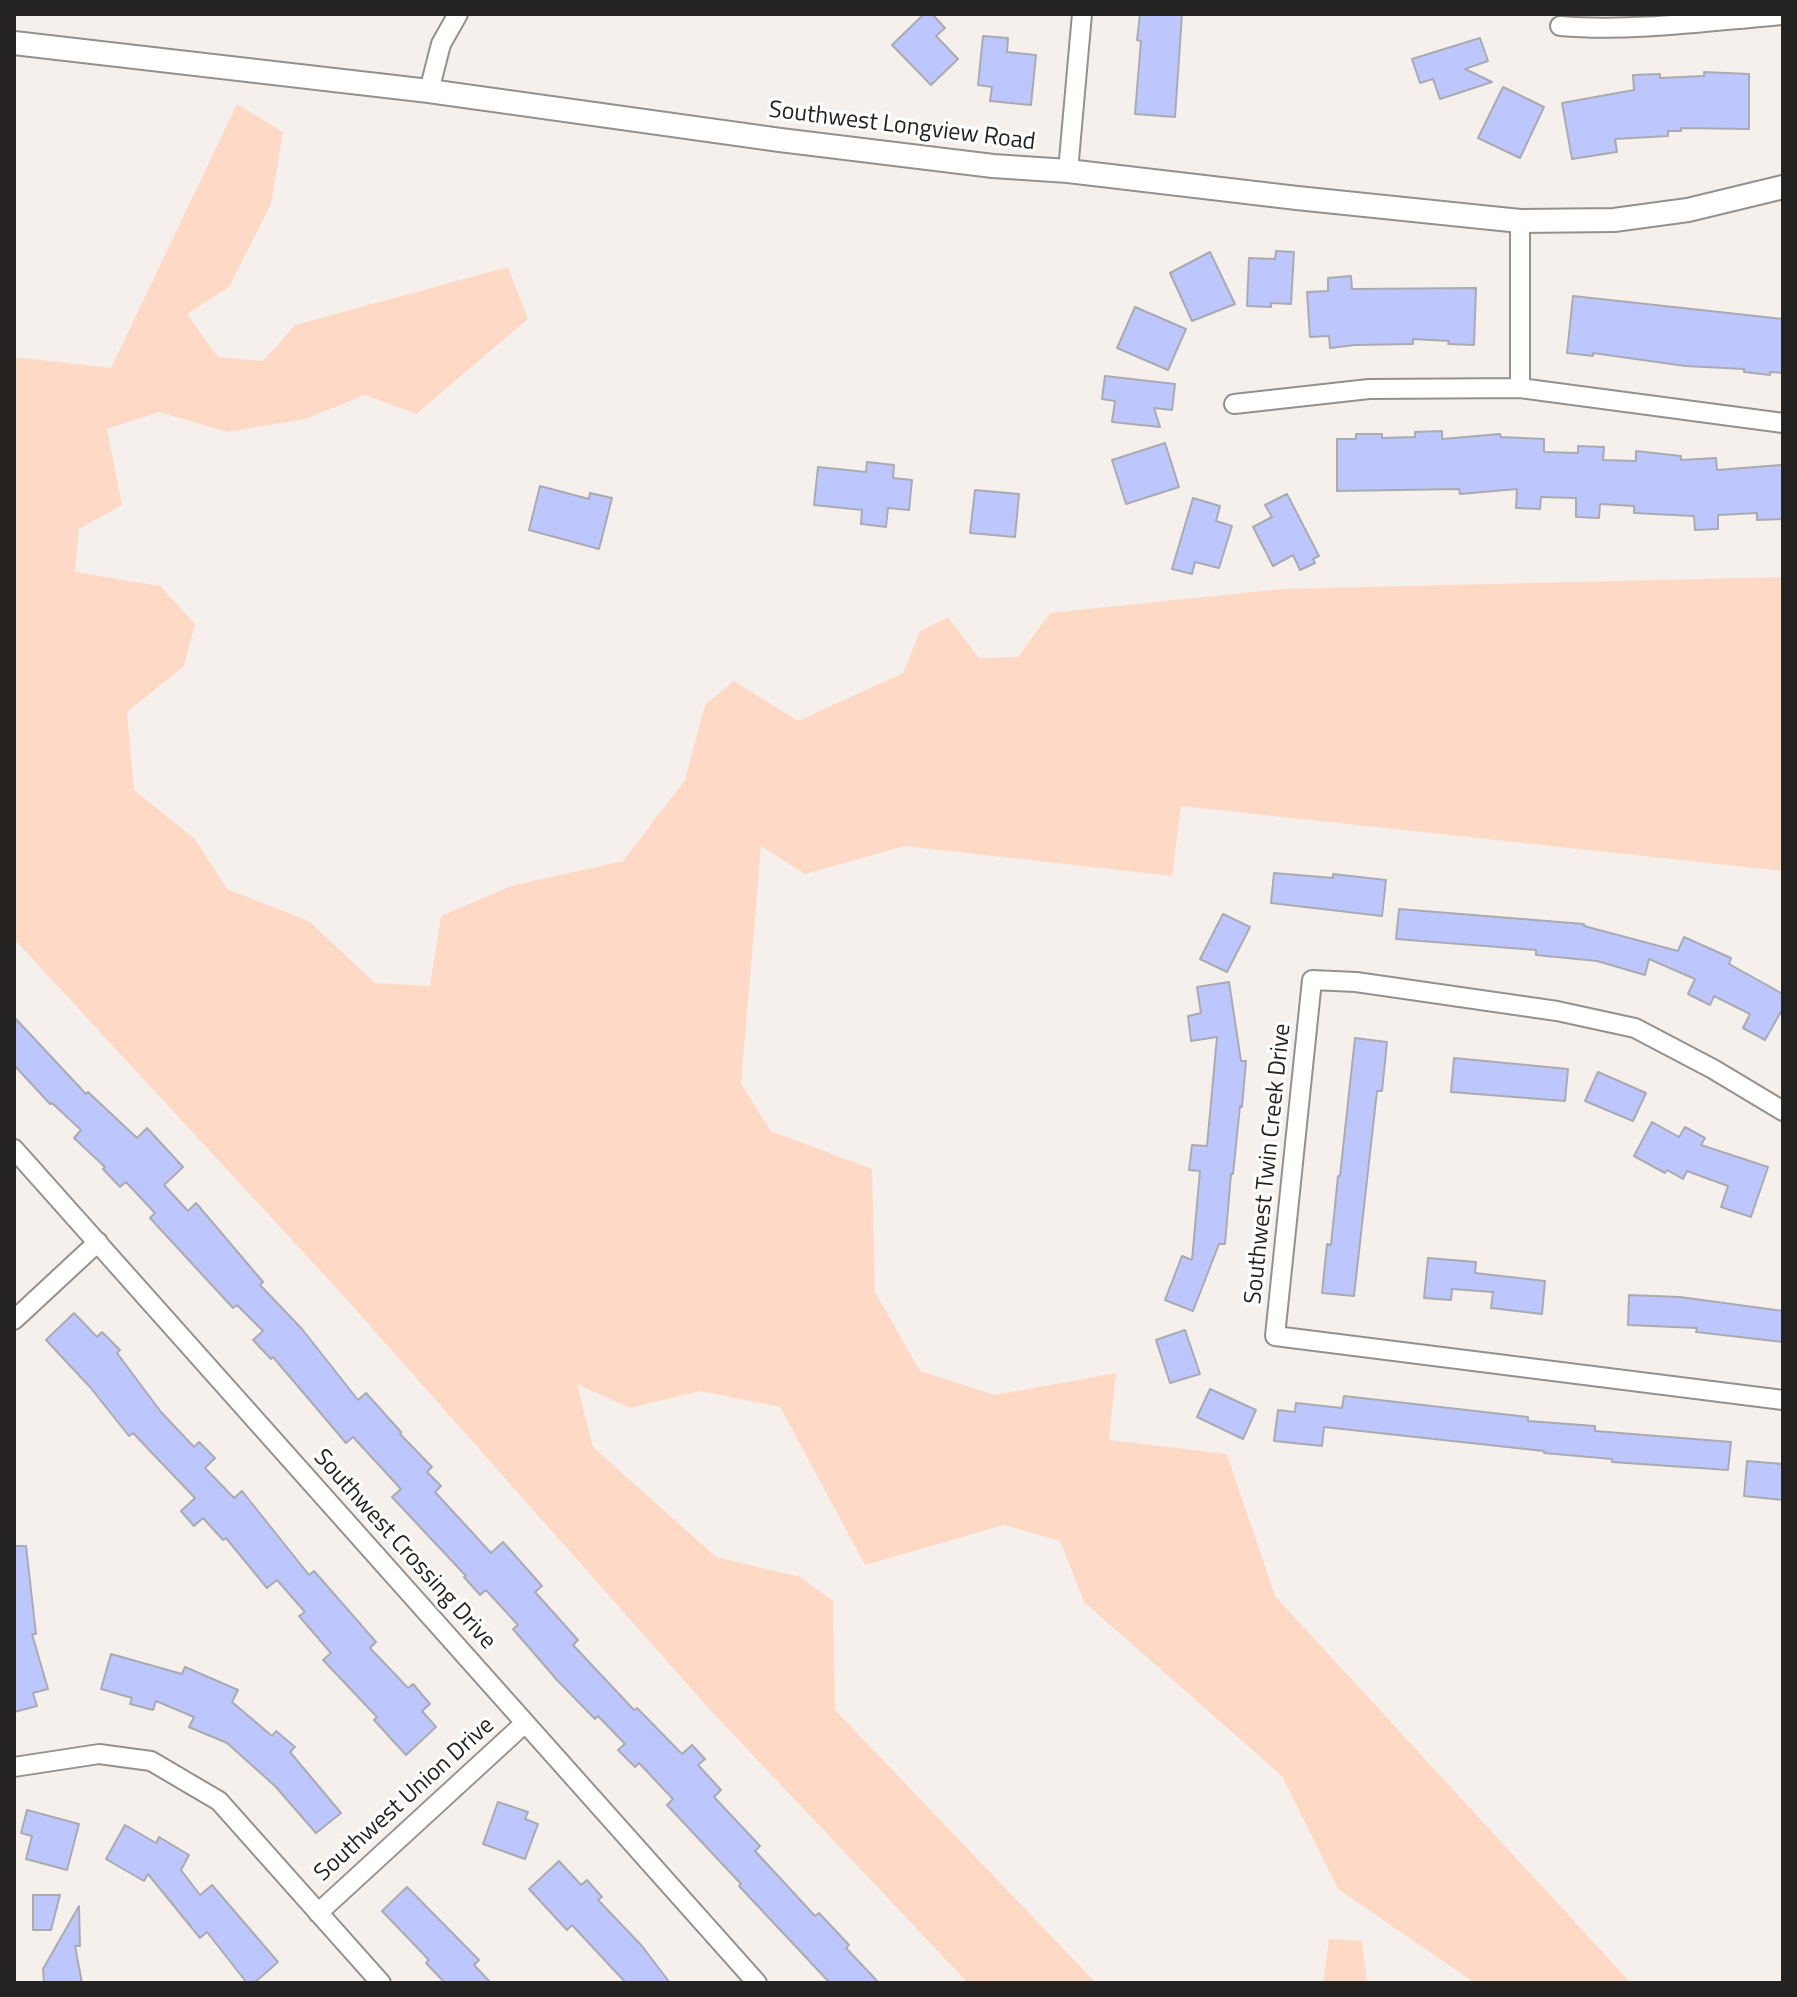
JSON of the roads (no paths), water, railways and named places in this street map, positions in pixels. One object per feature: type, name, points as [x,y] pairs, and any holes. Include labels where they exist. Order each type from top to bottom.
[{"type":"street","points":[[429,91],[441,44],[458,14]]},
{"type":"street","points":[[1068,171],[1082,14]]},
{"type":"street","points":[[1560,26],[1677,23],[1783,15]]},
{"type":"street","name":"Southwest Longview Road","points":[[14,43],[429,91],[993,166],[1068,171],[1520,221],[1614,220],[1688,210],[1783,187]]},
{"type":"street","points":[[1520,221],[1520,388]]},
{"type":"street","points":[[1234,404],[1369,389],[1520,388],[1783,423]]},
{"type":"street","name":"Southwest Twin Creek Drive","points":[[1783,1111],[1635,1028],[1557,1011],[1356,982],[1312,980],[1275,1336],[1783,1400]]},
{"type":"street","name":"Southwest Crossing Drive","points":[[14,1149],[757,1983]]},
{"type":"street","points":[[14,1320],[98,1242]]},
{"type":"street","name":"Southwest Union Drive","points":[[318,1913],[525,1723]]},
{"type":"street","points":[[14,1767],[99,1754],[151,1761],[219,1801],[381,1983]]}]
